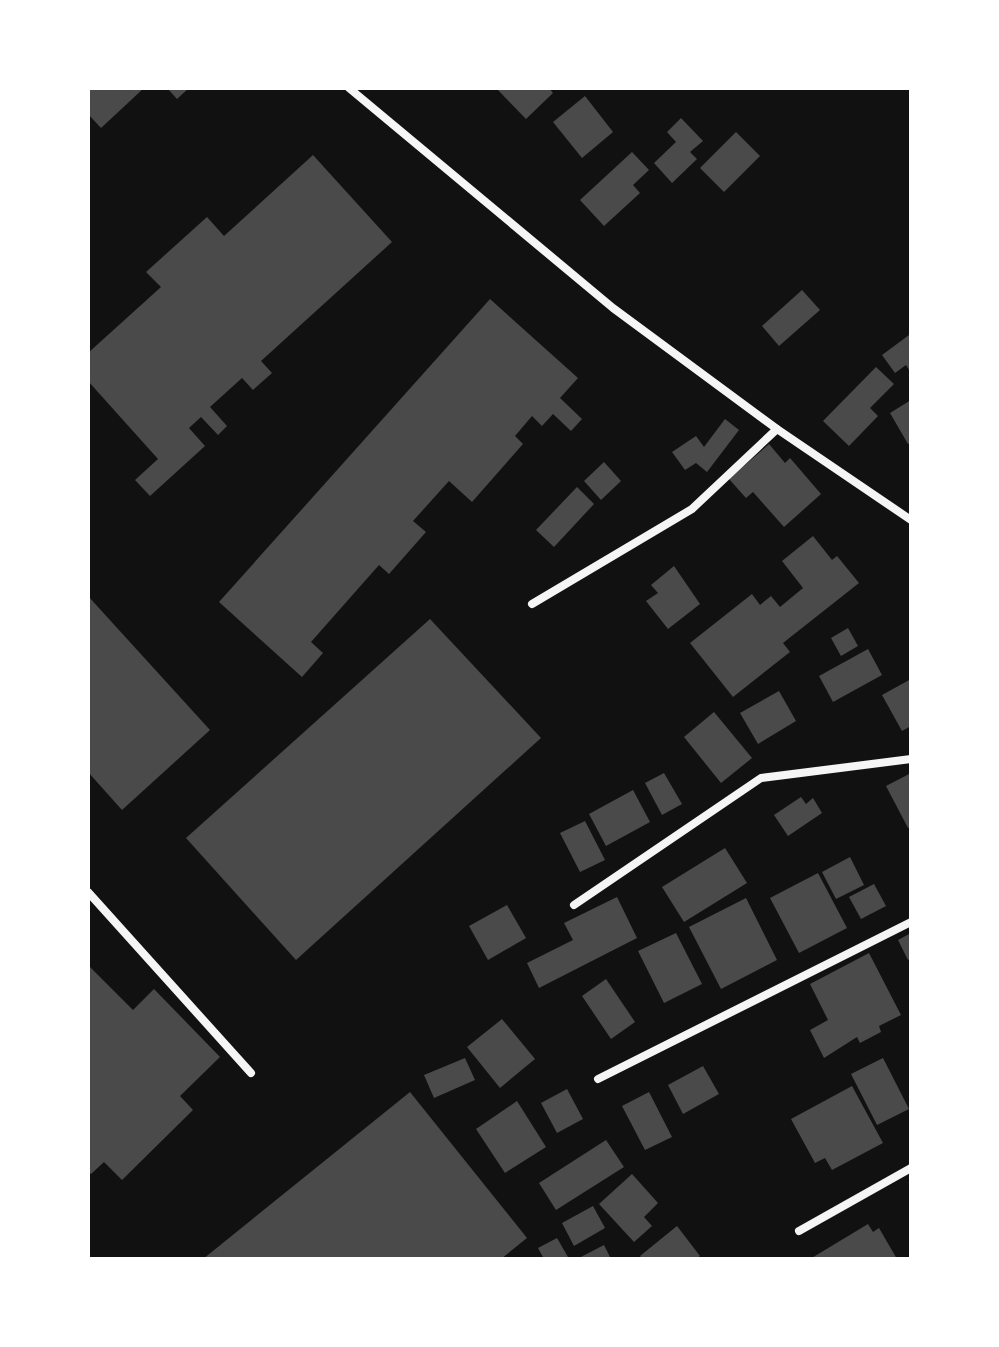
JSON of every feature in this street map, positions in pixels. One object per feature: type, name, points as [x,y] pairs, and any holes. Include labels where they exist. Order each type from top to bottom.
[{"type":"street","points":[[349,88],[613,308],[777,429],[911,520]]},
{"type":"street","points":[[532,604],[692,509],[777,429]]},
{"type":"street","points":[[574,905],[761,778],[911,759]]},
{"type":"street","points":[[88,892],[251,1073]]},
{"type":"street","points":[[598,1079],[911,922]]},
{"type":"street","points":[[799,1231],[911,1168]]},
{"type":"building","points":[[88,88],[144,88],[101,128],[88,114]]},
{"type":"building","points":[[167,88],[189,88],[177,99]]},
{"type":"building","points":[[496,88],[549,88],[553,93],[526,119]]},
{"type":"building","points":[[585,96],[613,132],[582,158],[553,122]]},
{"type":"building","points":[[681,118],[703,141],[690,152],[697,159],[672,183],[654,163],[676,142],[667,132]]},
{"type":"building","points":[[736,132],[760,156],[724,192],[700,168]]},
{"type":"building","points":[[632,152],[649,170],[633,185],[640,193],[604,226],[580,200]]},
{"type":"building","points":[[313,155],[392,242],[261,361],[272,373],[253,390],[242,378],[210,407],[227,426],[218,435],[201,417],[189,428],[205,446],[150,496],[135,480],[158,459],[88,381],[88,353],[161,287],[146,272],[207,217],[224,236]]},
{"type":"building","points":[[802,290],[820,310],[779,346],[762,326]]},
{"type":"building","points":[[490,299],[578,378],[560,398],[582,419],[571,431],[553,414],[542,426],[532,416],[515,436],[523,444],[472,502],[449,481],[413,521],[426,532],[389,574],[379,565],[311,642],[323,653],[302,677],[219,602]]},
{"type":"building","points":[[909,335],[911,373],[906,365],[895,373],[882,355]]},
{"type":"building","points":[[876,367],[894,384],[870,408],[878,416],[849,446],[823,421]]},
{"type":"building","points":[[911,400],[911,442],[908,444],[890,413]]},
{"type":"building","points":[[725,419],[739,430],[707,472],[696,463],[685,470],[672,452],[696,436],[704,447]]},
{"type":"building","points":[[769,444],[785,463],[790,458],[821,494],[784,527],[753,492],[746,498],[729,479]]},
{"type":"building","points":[[604,462],[621,481],[601,500],[584,481]]},
{"type":"building","points":[[577,487],[594,504],[554,547],[536,530]]},
{"type":"building","points":[[813,536],[832,560],[837,556],[859,583],[783,643],[790,652],[733,697],[690,643],[752,594],[760,605],[771,596],[780,607],[803,588],[782,561]]},
{"type":"building","points":[[674,566],[700,604],[668,629],[646,601],[658,593],[651,585]]},
{"type":"building","points":[[88,596],[210,730],[122,810],[88,772]]},
{"type":"building","points":[[430,619],[541,738],[296,960],[186,838]]},
{"type":"building","points":[[848,628],[858,646],[841,656],[831,638]]},
{"type":"building","points":[[868,649],[882,675],[833,702],[819,676]]},
{"type":"building","points":[[911,679],[911,726],[902,731],[882,695]]},
{"type":"building","points":[[779,691],[796,721],[758,744],[740,713]]},
{"type":"building","points":[[714,712],[752,758],[721,783],[684,737]]},
{"type":"building","points":[[664,773],[682,804],[662,815],[645,783]]},
{"type":"building","points":[[911,773],[911,827],[908,828],[886,786]]},
{"type":"building","points":[[633,790],[650,822],[606,846],[589,814]]},
{"type":"building","points":[[801,797],[806,804],[813,798],[822,813],[788,836],[774,815]]},
{"type":"building","points":[[585,821],[605,860],[580,872],[560,833]]},
{"type":"building","points":[[725,848],[747,883],[684,922],[662,887]]},
{"type":"building","points":[[850,857],[864,885],[836,899],[822,872]]},
{"type":"building","points":[[818,873],[847,928],[799,953],[770,898]]},
{"type":"building","points":[[874,884],[886,906],[861,919],[849,897]]},
{"type":"building","points":[[617,897],[637,938],[539,988],[527,963],[573,940],[564,923]]},
{"type":"building","points":[[746,898],[777,960],[721,989],[689,927]]},
{"type":"building","points":[[507,905],[526,938],[488,960],[469,926]]},
{"type":"building","points":[[676,933],[702,984],[664,1003],[638,951]]},
{"type":"building","points":[[911,933],[911,958],[908,960],[898,940]]},
{"type":"building","points":[[869,953],[901,1015],[879,1026],[881,1032],[860,1043],[857,1037],[824,1058],[810,1030],[828,1020],[810,984]]},
{"type":"building","points":[[88,965],[133,1010],[154,989],[220,1057],[180,1096],[193,1110],[122,1180],[104,1162],[91,1174],[88,1171]]},
{"type":"building","points":[[606,979],[635,1022],[611,1039],[582,996]]},
{"type":"building","points":[[502,1019],[535,1059],[500,1088],[467,1047]]},
{"type":"building","points":[[465,1058],[475,1080],[434,1098],[424,1075]]},
{"type":"building","points":[[883,1058],[909,1109],[877,1125],[851,1074]]},
{"type":"building","points":[[703,1066],[719,1094],[683,1114],[668,1085]]},
{"type":"building","points":[[852,1086],[883,1143],[832,1170],[825,1158],[815,1163],[791,1119]]},
{"type":"building","points":[[567,1089],[583,1119],[557,1133],[541,1103]]},
{"type":"building","points":[[410,1092],[527,1238],[501,1259],[203,1259]]},
{"type":"building","points":[[649,1092],[672,1137],[645,1150],[622,1106]]},
{"type":"building","points":[[517,1101],[546,1147],[505,1173],[476,1129]]},
{"type":"building","points":[[606,1140],[624,1167],[556,1210],[539,1183]]},
{"type":"building","points":[[632,1174],[658,1203],[644,1217],[652,1226],[634,1242],[599,1204]]},
{"type":"building","points":[[593,1206],[605,1228],[574,1246],[562,1223]]},
{"type":"building","points":[[868,1224],[873,1232],[879,1228],[897,1259],[810,1259]]},
{"type":"building","points":[[677,1226],[700,1256],[696,1259],[642,1259],[640,1256]]},
{"type":"building","points":[[557,1238],[568,1257],[544,1259],[538,1248]]},
{"type":"building","points":[[604,1245],[611,1259],[577,1259]]}]
